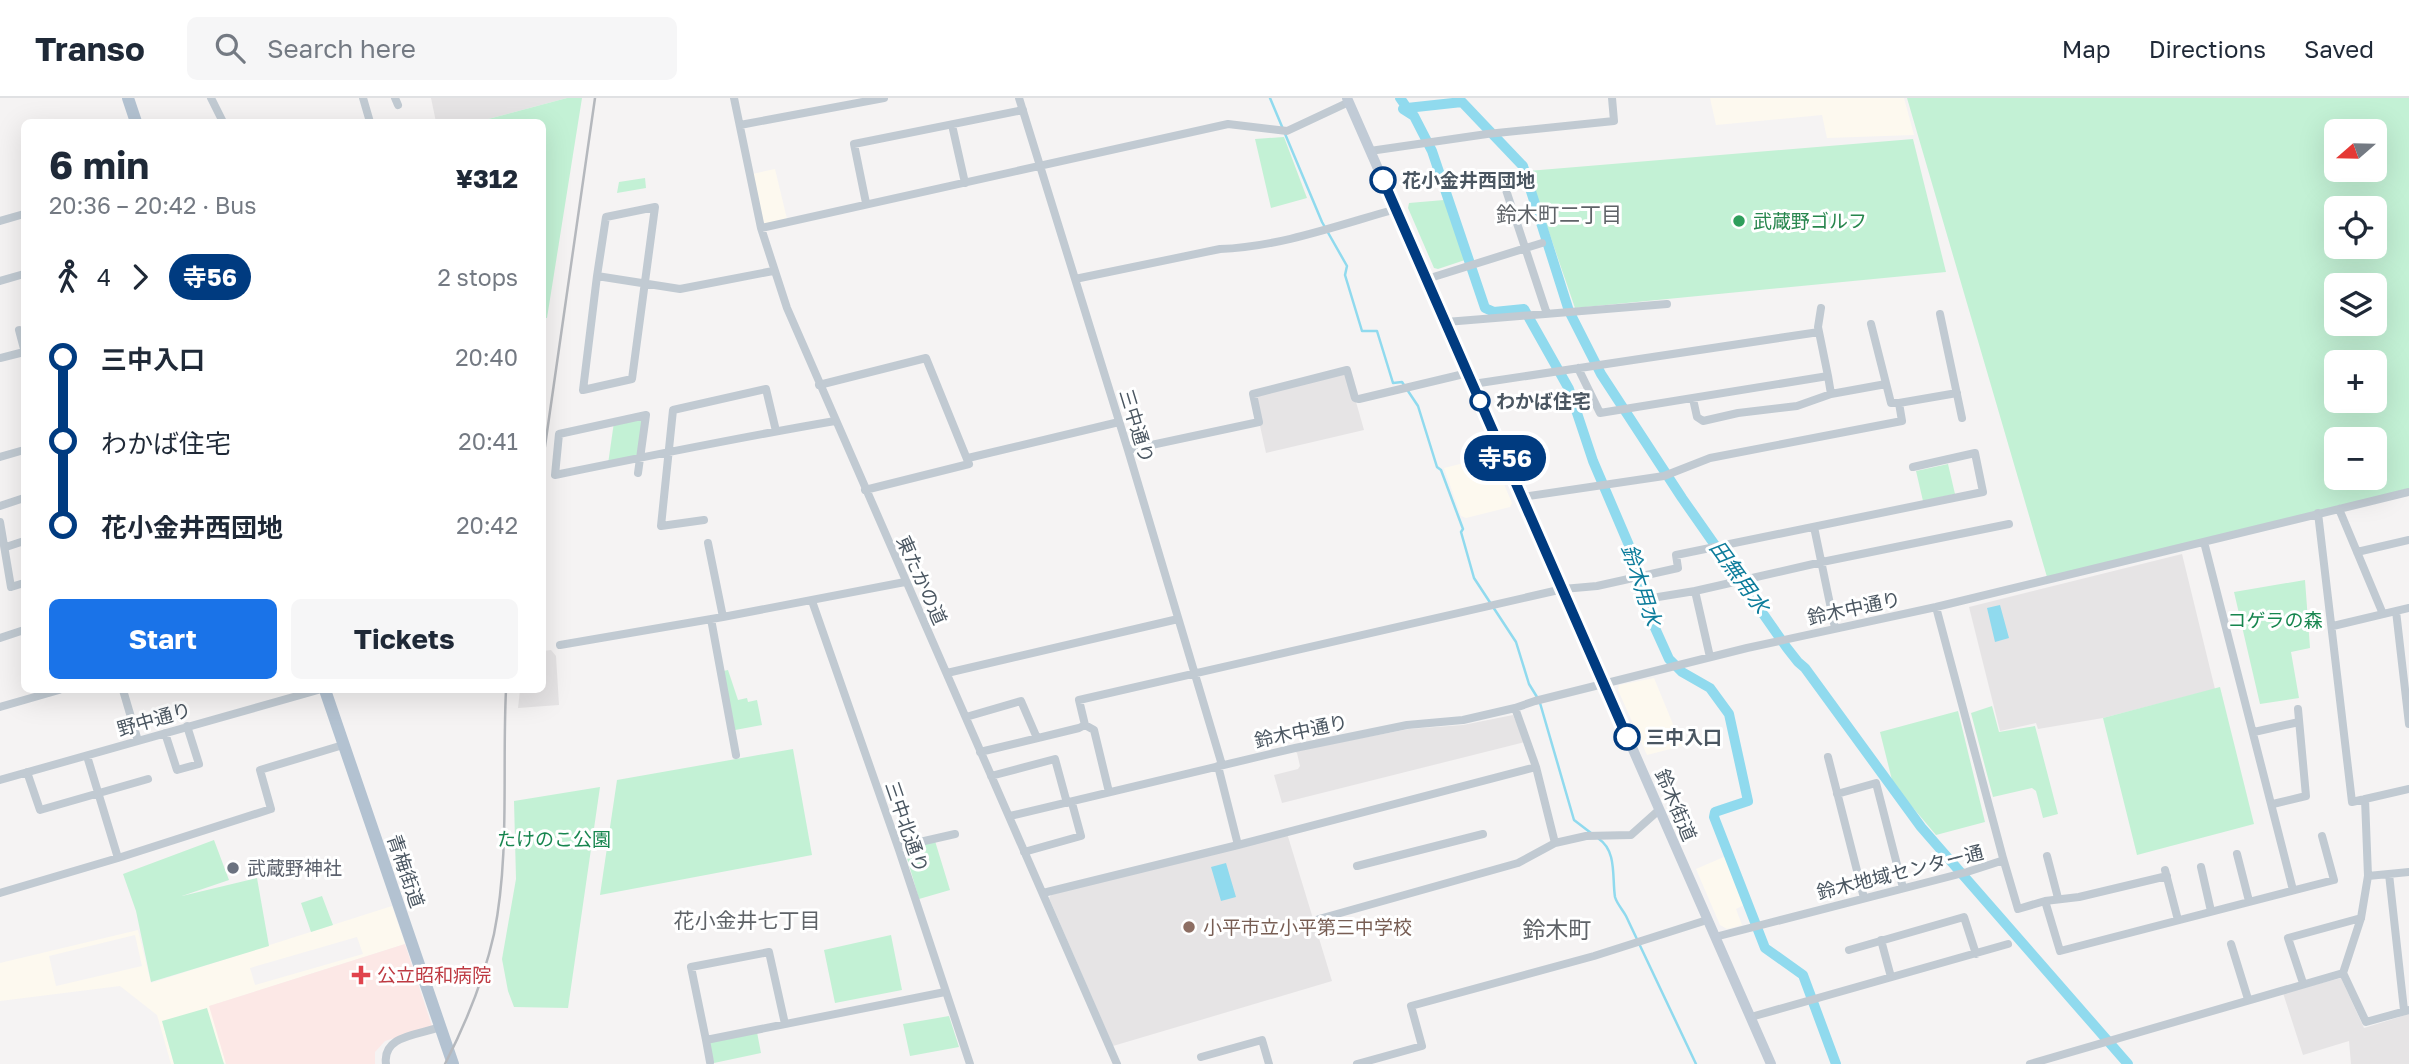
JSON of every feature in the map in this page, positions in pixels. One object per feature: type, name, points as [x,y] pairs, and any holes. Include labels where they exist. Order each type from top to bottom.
[{"type":"main road","points":[[128,98],[135,119]]},
{"type":"main road","name":"鈴木街道","points":[[1348,100],[1771,1064]]},
{"type":"main road","name":"青梅街道","points":[[326,693],[453,1064]]},
{"type":"street","points":[[211,98],[222,119]]},
{"type":"street","points":[[363,98],[369,119]]},
{"type":"street","name":"東たかの道","points":[[734,98],[761,228],[773,271],[819,385],[1117,1064]]},
{"type":"street","points":[[740,125],[884,98]]},
{"type":"street","name":"三中通り","points":[[1019,98],[1129,450],[1195,674],[1238,845]]},
{"type":"street","points":[[1370,150],[1614,121],[1612,98]]},
{"type":"street","points":[[761,228],[1228,124],[1287,131],[1348,100]]},
{"type":"street","points":[[866,203],[854,144],[1023,110]]},
{"type":"street","points":[[952,125],[965,183]]},
{"type":"street","points":[[1506,190],[1547,314]]},
{"type":"street","points":[[656,207],[632,379],[583,390],[597,276],[607,216],[656,207]]},
{"type":"street","points":[[1075,279],[1220,249],[1243,248],[1335,227],[1396,209]]},
{"type":"street","points":[[0,221],[21,215]]},
{"type":"street","points":[[1427,279],[1542,243]]},
{"type":"street","points":[[597,276],[680,289],[773,271]]},
{"type":"street","points":[[0,281],[21,275]]},
{"type":"street","points":[[1446,322],[1667,304]]},
{"type":"street","points":[[1821,308],[1819,332],[1831,394]]},
{"type":"street","points":[[1940,314],[1962,418]]},
{"type":"street","points":[[1871,324],[1892,403],[1956,393]]},
{"type":"street","points":[[19,330],[21,338]]},
{"type":"street","points":[[1129,450],[1259,422],[1253,394],[1347,370],[1355,398],[1359,399],[1470,379],[1559,371],[1819,332]]},
{"type":"street","points":[[0,358],[21,352]]},
{"type":"street","points":[[819,385],[926,358],[970,464],[865,490]]},
{"type":"street","points":[[1578,368],[1600,413],[1828,376]]},
{"type":"street","points":[[1693,400],[1697,417],[1703,422],[1797,406],[1831,394],[1886,384]]},
{"type":"street","points":[[704,520],[661,526],[673,410],[766,389],[776,431]]},
{"type":"street","points":[[1522,497],[1667,475],[1710,458],[1902,421],[1899,403]]},
{"type":"street","points":[[638,473],[640,458],[646,415],[559,434],[555,475],[608,464],[640,458],[776,431],[835,421]]},
{"type":"street","points":[[968,458],[1119,422]]},
{"type":"street","points":[[0,457],[21,451]]},
{"type":"street","points":[[1085,725],[1079,700],[1563,589],[1597,586],[1678,568],[1676,555],[1983,492],[1975,453],[1913,467]]},
{"type":"street","name":"鈴木中通り","points":[[1010,816],[1220,765],[1407,724],[1463,720],[1515,708],[1539,699],[1710,657],[1936,607],[2409,492]]},
{"type":"street","points":[[0,506],[21,499]]},
{"type":"street","points":[[2339,509],[2383,614]]},
{"type":"street","points":[[2318,513],[2352,802],[2409,789]]},
{"type":"street","points":[[0,522],[6,547],[10,587],[21,584]]},
{"type":"street","points":[[1658,597],[2009,524]]},
{"type":"street","points":[[1814,527],[1835,628]]},
{"type":"street","points":[[2357,552],[2409,540]]},
{"type":"street","points":[[6,547],[21,542]]},
{"type":"street","points":[[2204,542],[2293,890]]},
{"type":"street","points":[[708,543],[723,617]]},
{"type":"street","points":[[560,645],[905,582]]},
{"type":"street","points":[[1695,591],[1710,657]]},
{"type":"street","name":"三中北通り","points":[[812,601],[970,1064]]},
{"type":"street","name":"鈴木地域センター通","points":[[1715,937],[1967,873],[1998,863],[2003,858],[1936,607]]},
{"type":"street","points":[[2333,626],[2409,608]]},
{"type":"street","points":[[2396,611],[2409,724]]},
{"type":"street","points":[[711,619],[736,755]]},
{"type":"street","points":[[947,673],[1178,619]]},
{"type":"street","points":[[0,638],[21,632]]},
{"type":"street","points":[[0,706],[34,693]]},
{"type":"street","points":[[124,693],[138,741]]},
{"type":"street","name":"野中通り","points":[[0,780],[307,693]]},
{"type":"street","points":[[966,717],[1021,701],[1037,738]]},
{"type":"street","points":[[1515,708],[1536,767],[1555,843]]},
{"type":"street","points":[[2273,804],[2306,796],[2298,709]]},
{"type":"street","points":[[2254,732],[2299,722]]},
{"type":"street","points":[[980,752],[1085,725],[1094,730],[1109,792]]},
{"type":"street","points":[[165,733],[177,770],[199,764],[187,726]]},
{"type":"street","points":[[0,892],[271,809],[260,770],[344,745]]},
{"type":"street","points":[[87,756],[118,858]]},
{"type":"street","points":[[1828,757],[1864,898]]},
{"type":"street","points":[[991,776],[1055,759],[1081,836],[1024,852]]},
{"type":"street","points":[[1043,893],[1536,767]]},
{"type":"street","points":[[27,772],[40,810],[148,779]]},
{"type":"street","points":[[1837,794],[1876,783],[1903,888]]},
{"type":"street","points":[[2365,799],[2368,876],[2361,918],[2343,973],[2366,1023],[2407,1010],[2389,874]]},
{"type":"street","points":[[1319,919],[1518,863],[1555,843],[1587,836],[1631,835],[1660,810]]},
{"type":"street","points":[[898,847],[955,834]]},
{"type":"street","points":[[1357,866],[1483,834]]},
{"type":"street","points":[[2045,901],[2060,951],[2334,880],[2322,836]]},
{"type":"street","points":[[2237,855],[2249,901]]},
{"type":"street","points":[[2047,856],[2058,898]]},
{"type":"street","points":[[2003,858],[2018,909],[2058,898],[2079,897],[2166,873],[2178,920]]},
{"type":"street","points":[[2201,867],[2211,911]]},
{"type":"street","points":[[2368,876],[2409,872]]},
{"type":"street","points":[[1849,950],[1964,917],[1976,954]]},
{"type":"street","points":[[2303,983],[2288,938],[2361,918]]},
{"type":"street","points":[[1357,1064],[1422,1046],[1411,1006],[1594,956],[1707,920]]},
{"type":"street","points":[[1881,940],[1891,977]]},
{"type":"street","points":[[1751,1017],[2008,944]]},
{"type":"street","points":[[2231,944],[2248,999]]},
{"type":"street","points":[[710,1062],[691,967],[769,952],[785,1024]]},
{"type":"street","points":[[2029,1064],[2343,973]]},
{"type":"street","points":[[706,1040],[945,992]]},
{"type":"street","points":[[386,1064],[386,1052],[393,1041],[439,1027]]},
{"type":"street","points":[[1201,1056],[1262,1040],[1269,1064]]},
{"type":"shaded area","points":[[431,98],[567,98],[488,119],[435,119]]},
{"type":"shaded area","points":[[1710,98],[1904,98],[1914,135],[1827,138],[1822,115],[1716,125]]},
{"type":"shaded area","points":[[775,169],[787,219],[766,224],[762,221],[752,174]]},
{"type":"shaded area","points":[[1347,370],[1364,430],[1266,453],[1253,394]]},
{"type":"shaded area","points":[[1492,456],[1512,503],[1510,507],[1466,518],[1461,516],[1444,468]]},
{"type":"shaded area","points":[[2182,554],[2215,689],[2103,718],[2038,729],[2036,723],[2000,731],[1969,607]]},
{"type":"shaded area","points":[[551,650],[556,656],[559,705],[518,708],[520,693],[546,693],[546,651]]},
{"type":"shaded area","points":[[1654,678],[1682,746],[1647,755],[1618,690],[1619,685]]},
{"type":"shaded area","points":[[1513,715],[1525,742],[1282,803],[1274,775],[1298,769],[1300,766],[1294,751],[1409,729],[1463,725]]},
{"type":"shaded area","name":"小平市立小平第三中学校","points":[[1286,830],[1332,981],[1113,1046],[1049,898],[1051,895]]},
{"type":"shaded area","points":[[1726,856],[1746,904],[1736,909],[1742,925],[1727,929],[1720,925],[1696,869]]},
{"type":"shaded area","points":[[392,906],[405,944],[210,1006],[226,1064],[162,1021],[174,1064],[171,1064],[157,1015],[120,986],[0,1001],[0,963],[138,930],[151,983]],"holes":[[[135,935],[142,966],[56,986],[49,956]],[[357,937],[363,954],[255,985],[250,968]]]},
{"type":"shaded area","name":"公立昭和病院","points":[[405,944],[432,1026],[385,1041],[375,1052],[375,1064],[226,1064],[209,1006]]},
{"type":"shaded area","points":[[2341,978],[2364,1028],[2409,1014],[2409,1064],[2351,1064],[2349,1041],[2303,1055],[2283,993]]},
{"type":"green space","points":[[567,98],[582,98],[547,318],[546,119],[488,119]]},
{"type":"green space","points":[[1907,98],[2409,98],[2409,490],[2047,577]]},
{"type":"green space","points":[[1284,137],[1307,198],[1271,208],[1255,139]]},
{"type":"green space","name":"武蔵野ゴルフ","points":[[1913,139],[1946,272],[1575,308],[1528,171]]},
{"type":"green space","points":[[645,178],[646,188],[617,193],[619,182]]},
{"type":"green space","points":[[1444,200],[1465,260],[1438,269],[1434,268],[1408,208],[1409,203]]},
{"type":"green space","points":[[646,415],[640,459],[608,464],[614,422]]},
{"type":"green space","points":[[1948,464],[1955,494],[1923,501],[1916,471]]},
{"type":"green space","name":"コゲラの森","points":[[2305,580],[2310,648],[2291,652],[2299,698],[2260,704],[2234,592]]},
{"type":"green space","points":[[728,670],[738,700],[757,700],[762,725],[735,730],[723,671]]},
{"type":"green space","points":[[2220,687],[2254,824],[2137,855],[2103,718]]},
{"type":"green space","points":[[1992,706],[1999,732],[2035,726],[2058,814],[2043,818],[2036,791],[2032,788],[1993,797],[1971,713]]},
{"type":"green space","points":[[1958,711],[1985,822],[1936,835],[1893,784],[1880,732]]},
{"type":"green space","points":[[793,749],[812,855],[600,895],[617,780]]},
{"type":"green space","name":"たけのこ公園","points":[[600,787],[568,1008],[514,1007],[502,959],[516,879],[514,801]]},
{"type":"green space","points":[[214,840],[229,880],[182,896],[257,878],[269,946],[151,982],[136,911],[123,874]]},
{"type":"green space","points":[[935,841],[950,890],[919,899],[904,848]]},
{"type":"green space","points":[[322,896],[333,925],[311,932],[301,903]]},
{"type":"green space","points":[[891,935],[902,990],[835,1003],[824,950]]},
{"type":"green space","points":[[207,1008],[224,1064],[174,1064],[162,1021]]},
{"type":"green space","points":[[949,1016],[959,1047],[910,1056],[903,1024]]},
{"type":"green space","points":[[756,1027],[761,1053],[714,1063],[708,1037]]},
{"type":"water","points":[[2000,605],[2009,638],[1995,642],[1987,608]]},
{"type":"water","points":[[1226,863],[1236,897],[1221,901],[1211,867]]},
{"type":"waterway","points":[[1270,98],[1322,222],[1347,266],[1345,275],[1362,331],[1377,331],[1393,383],[1402,382],[1418,406],[1437,467],[1441,470],[1463,529],[1461,532],[1474,578],[1516,642],[1529,684],[1537,697]]},
{"type":"waterway","name":"田無用水","points":[[1400,98],[1407,108],[1462,102],[1523,166],[1569,311],[1601,374],[1682,498],[1787,648],[1805,668],[1921,827],[2128,1064]]},
{"type":"waterway","name":"鈴木用水","points":[[1403,109],[1414,116],[1432,151],[1485,308],[1494,312],[1524,309],[1569,389],[1593,461],[1631,550],[1641,597],[1669,659],[1682,672],[1710,688],[1729,714],[1748,801],[1715,812],[1714,817],[1765,948],[1803,975],[1836,1064]]},
{"type":"waterway","points":[[1540,703],[1574,820],[1591,833]]},
{"type":"waterway","points":[[1599,839],[1609,850],[1616,900],[1696,1064]]},
{"type":"railway","points":[[546,439],[595,98]]},
{"type":"railway","points":[[445,1064],[480,984],[490,951],[499,904],[504,843],[506,693]]},
{"type":"bus line","name":"寺56","points":[[1383,180],[1627,737]]},
{"type":"place","name":"花小金井西団地","points":[[1383,180]]},
{"type":"place","name":"武蔵野ゴルフ","points":[[1739,221]]},
{"type":"place","name":"わかば住宅","points":[[1480,401]]},
{"type":"place","name":"三中入口","points":[[1627,737]]},
{"type":"place","name":"武蔵野神社","points":[[233,868]]},
{"type":"place","name":"小平市立小平第三中学校","points":[[1189,927]]},
{"type":"place","name":"公立昭和病院","points":[[361,975]]},
{"type":"district","name":"鈴木町二丁目","points":[[1559,215]]},
{"type":"district","name":"花小金井七丁目","points":[[747,921]]},
{"type":"district","name":"鈴木町","points":[[1557,930]]}]
